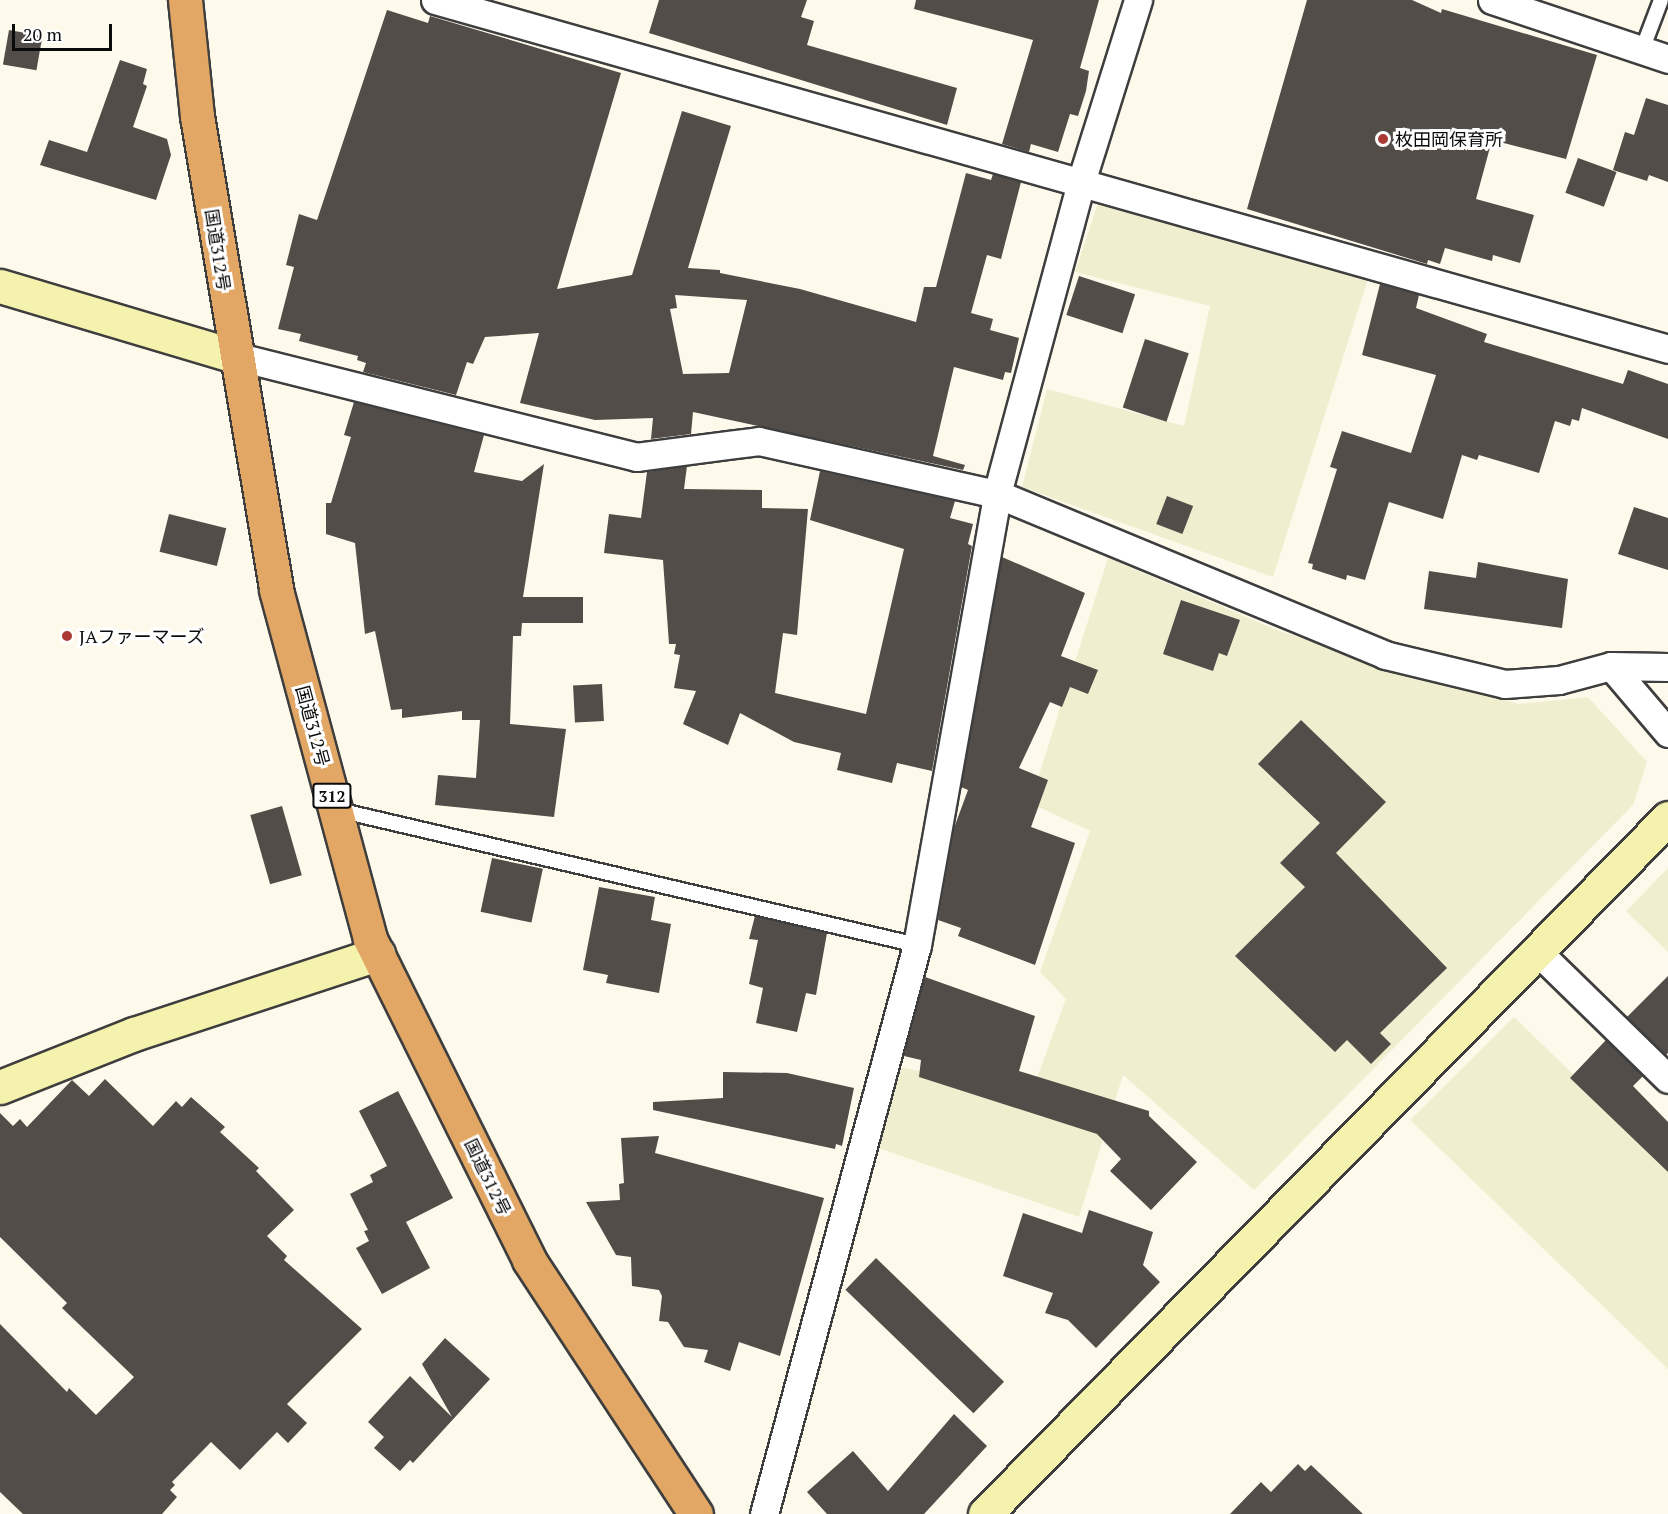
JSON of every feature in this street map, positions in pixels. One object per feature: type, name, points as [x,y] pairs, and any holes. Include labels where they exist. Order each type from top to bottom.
[{"type":"highway","name":"国道312号","points":[[185,0],[196,116],[276,590],[370,939],[529,1260],[696,1514]]},
{"type":"street","points":[[435,0],[1668,349]]},
{"type":"street","points":[[764,1514],[917,945],[997,494],[1081,182],[1138,0]]},
{"type":"street","points":[[1492,0],[1668,59]]},
{"type":"street","points":[[0,286],[235,357],[636,457],[759,441],[997,494],[1385,655],[1505,684],[1560,680],[1611,666],[1668,667]]},
{"type":"street","points":[[1611,666],[1668,733]]},
{"type":"street","points":[[985,1514],[1668,818]]},
{"type":"street","points":[[1537,951],[1668,1079]]},
{"type":"street","points":[[0,1087],[134,1034],[378,954]]},
{"type":"lane","points":[[1642,50],[1661,0]]},
{"type":"lane","points":[[336,810],[917,945]]},
{"type":"green space","points":[[1098,203],[1368,279],[1273,577],[1022,487],[1047,389],[1184,426],[1210,306],[1075,272]]},
{"type":"green space","points":[[1108,558],[1279,631],[1518,704],[1588,697],[1647,762],[1633,805],[1254,1190],[1123,1075],[1079,1217],[878,1148],[900,1067],[1031,1094],[1066,999],[1040,972],[1090,831],[1030,803]]},
{"type":"green space","points":[[1668,868],[1668,952],[1626,911]]},
{"type":"green space","points":[[1514,1017],[1668,1166],[1668,1369],[1410,1120]]},
{"type":"building","points":[[659,0],[807,0],[801,17],[814,21],[807,45],[957,88],[947,125],[649,33]]},
{"type":"building","points":[[916,0],[1099,0],[1080,68],[1089,71],[1086,91],[1078,116],[1070,114],[1058,152],[1031,144],[1029,152],[1002,144],[1033,40],[914,9]]},
{"type":"building","points":[[1307,0],[1412,0],[1441,13],[1442,9],[1597,55],[1566,159],[1492,140],[1476,199],[1534,215],[1520,263],[1493,255],[1492,261],[1445,248],[1440,264],[1428,260],[1427,264],[1247,209]]},
{"type":"building","points":[[387,10],[428,23],[430,16],[621,73],[557,289],[632,275],[682,111],[731,126],[688,268],[720,270],[720,273],[800,289],[916,322],[924,287],[936,287],[966,173],[991,180],[993,174],[1021,182],[1001,259],[987,255],[971,313],[993,319],[990,330],[1019,338],[1011,373],[1005,372],[1003,380],[954,367],[933,456],[965,465],[963,470],[693,412],[691,434],[651,439],[653,418],[595,420],[520,403],[539,333],[485,337],[473,364],[467,362],[456,395],[363,372],[366,363],[357,360],[358,356],[299,341],[301,334],[278,329],[294,267],[286,265],[299,214],[317,220]],"holes":[[[675,295],[747,300],[729,373],[683,374],[670,309],[677,308]]]},
{"type":"building","points":[[9,30],[42,36],[36,70],[3,64]]},
{"type":"building","points":[[120,60],[147,69],[143,84],[147,86],[133,127],[167,139],[171,155],[156,200],[40,165],[49,140],[87,152]]},
{"type":"building","points":[[1646,98],[1668,105],[1668,182],[1649,175],[1647,181],[1613,170],[1625,132],[1634,135]]},
{"type":"building","points":[[1578,158],[1617,172],[1604,207],[1565,193]]},
{"type":"building","points":[[1079,276],[1135,294],[1122,333],[1066,315]]},
{"type":"building","points":[[1380,284],[1419,295],[1416,308],[1487,334],[1484,342],[1623,384],[1628,370],[1668,384],[1668,439],[1582,408],[1579,421],[1572,419],[1570,426],[1555,421],[1539,473],[1479,455],[1477,460],[1462,455],[1443,519],[1389,502],[1365,580],[1347,575],[1346,580],[1312,569],[1313,564],[1308,563],[1337,469],[1330,467],[1342,431],[1411,453],[1436,375],[1362,355]]},
{"type":"building","points":[[1145,339],[1189,353],[1166,422],[1123,407]]},
{"type":"building","points":[[354,402],[484,435],[474,472],[522,481],[544,464],[523,597],[583,597],[583,623],[522,623],[521,636],[513,636],[510,724],[566,729],[554,817],[435,805],[438,775],[476,778],[480,720],[462,720],[462,711],[402,718],[402,709],[391,710],[375,631],[365,634],[355,543],[326,534],[326,503],[331,503],[351,437],[344,435]]},
{"type":"building","points":[[687,466],[684,489],[762,490],[762,508],[808,509],[797,635],[783,633],[775,693],[866,714],[904,549],[810,520],[820,471],[955,501],[950,518],[973,524],[968,544],[972,546],[932,771],[897,763],[892,783],[837,770],[841,753],[794,742],[740,713],[728,745],[683,724],[696,691],[674,688],[680,655],[674,654],[676,644],[669,644],[663,560],[604,553],[609,514],[641,518],[647,472]]},
{"type":"building","points":[[1167,496],[1193,506],[1182,534],[1156,524]]},
{"type":"building","points":[[1634,507],[1668,518],[1668,570],[1618,554]]},
{"type":"building","points":[[169,514],[226,528],[217,566],[160,552]]},
{"type":"building","points":[[1002,557],[1085,593],[1061,656],[1098,670],[1088,694],[1070,687],[1062,707],[1050,702],[1019,768],[1048,780],[1031,827],[1075,843],[1035,965],[958,936],[961,928],[938,920],[954,828],[968,790],[961,787]]},
{"type":"building","points":[[1478,562],[1568,579],[1562,628],[1424,609],[1429,571],[1476,578]]},
{"type":"building","points":[[1181,600],[1240,620],[1227,656],[1219,653],[1213,671],[1163,654]]},
{"type":"building","points":[[602,684],[604,721],[575,722],[573,686]]},
{"type":"building","points":[[1301,720],[1386,802],[1336,853],[1447,968],[1380,1033],[1391,1044],[1371,1064],[1347,1040],[1335,1052],[1235,956],[1305,887],[1280,863],[1320,823],[1258,764]]},
{"type":"building","points":[[282,806],[302,875],[270,884],[250,815]]},
{"type":"building","points":[[492,858],[543,869],[531,923],[481,912]]},
{"type":"building","points":[[599,887],[655,897],[651,920],[671,924],[659,993],[606,983],[608,975],[583,970]]},
{"type":"building","points":[[755,916],[827,933],[816,995],[806,993],[797,1032],[756,1023],[763,988],[749,984],[758,940],[749,939]]},
{"type":"building","points":[[1668,976],[1668,1053],[1666,1055],[1627,1017]]},
{"type":"building","points":[[925,977],[1035,1016],[1019,1071],[1149,1111],[1149,1116],[1197,1162],[1151,1210],[1110,1171],[1121,1159],[1097,1134],[919,1077],[921,1060],[904,1056]]},
{"type":"building","points":[[1606,1040],[1643,1076],[1633,1086],[1668,1122],[1668,1172],[1570,1078]]},
{"type":"building","points":[[723,1072],[787,1073],[854,1088],[842,1146],[836,1144],[835,1149],[653,1110],[653,1102],[723,1098]]},
{"type":"building","points":[[105,1079],[153,1126],[176,1101],[182,1107],[191,1097],[225,1127],[220,1132],[259,1168],[256,1171],[294,1210],[267,1236],[287,1256],[284,1260],[362,1329],[287,1404],[307,1423],[288,1443],[277,1432],[240,1470],[211,1442],[172,1482],[175,1485],[170,1490],[177,1497],[162,1514],[23,1514],[0,1492],[0,1324],[67,1392],[69,1388],[96,1415],[134,1377],[62,1308],[67,1303],[0,1237],[0,1113],[13,1126],[20,1119],[27,1127],[72,1080],[89,1096]]},
{"type":"building","points":[[398,1091],[453,1198],[406,1222],[430,1268],[382,1294],[356,1248],[369,1241],[364,1231],[368,1230],[350,1194],[373,1182],[370,1175],[387,1166],[359,1111]]},
{"type":"building","points":[[659,1136],[655,1153],[824,1198],[780,1356],[739,1342],[730,1371],[704,1362],[708,1350],[684,1347],[668,1322],[659,1321],[662,1296],[659,1290],[632,1286],[631,1257],[616,1255],[586,1202],[620,1200],[619,1184],[624,1183],[621,1138]]},
{"type":"building","points":[[1089,1210],[1153,1232],[1143,1265],[1160,1282],[1096,1348],[1068,1320],[1045,1313],[1053,1293],[1003,1276],[1023,1213],[1082,1233]]},
{"type":"building","points":[[876,1258],[1004,1382],[973,1413],[845,1290]]},
{"type":"building","points":[[445,1338],[490,1379],[413,1463],[410,1460],[400,1471],[374,1448],[384,1437],[368,1422],[410,1376],[452,1417],[422,1364]]},
{"type":"building","points":[[954,1414],[987,1446],[924,1514],[827,1514],[807,1492],[853,1451],[888,1491]]},
{"type":"building","points":[[1298,1464],[1305,1471],[1311,1465],[1363,1514],[1230,1514],[1261,1482],[1271,1492]]},
{"type":"place","name":"枚田岡保育所","points":[[1383,139]]},
{"type":"place","name":"JAファーマーズ","points":[[67,636]]}]
